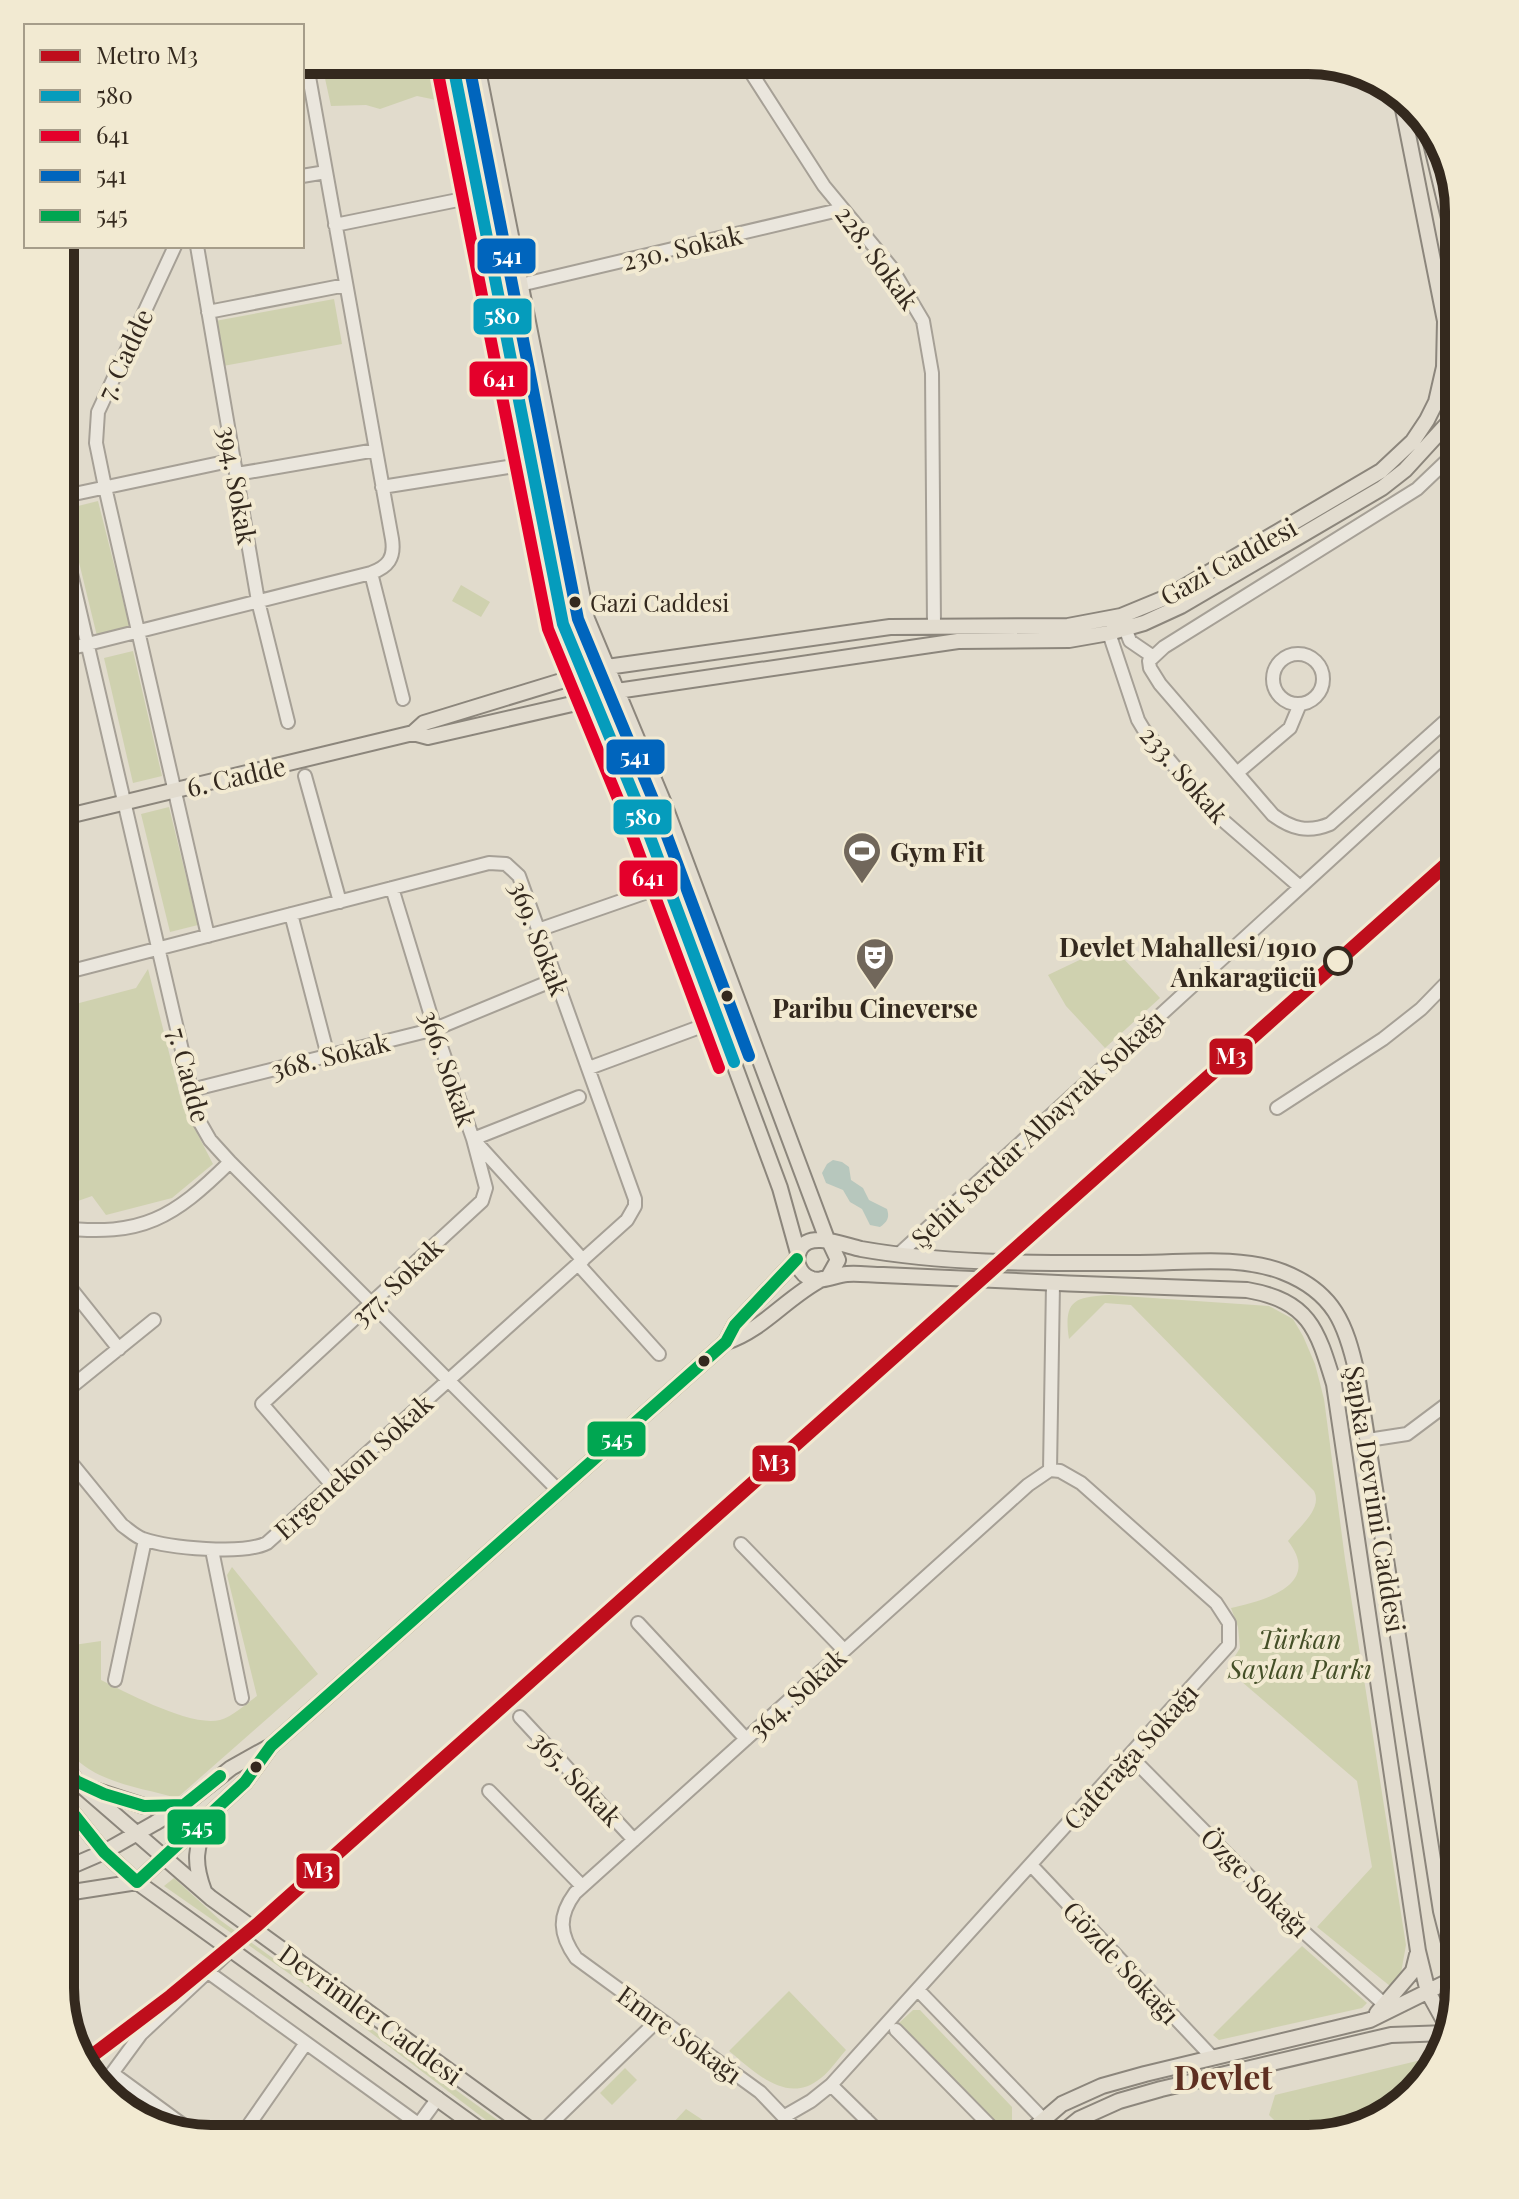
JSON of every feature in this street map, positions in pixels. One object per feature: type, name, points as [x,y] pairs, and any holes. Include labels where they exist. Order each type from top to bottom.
[{"type":"main road","points":[[455,74],[563,624],[640,810],[780,1188],[805,1275],[826,1277]]},
{"type":"main road","points":[[479,74],[587,619],[663,801],[838,1260],[826,1277],[791,1297],[745,1336],[726,1342]]},
{"type":"main road","points":[[1404,113],[1445,321]]},
{"type":"main road","points":[[1435,158],[1444,199]]},
{"type":"main road","name":"Gazi Caddesi","points":[[617,691],[958,641],[1069,640],[1109,633],[1381,471],[1413,441],[1436,402],[1444,367],[1445,321]]},
{"type":"main road","name":"Gazi Caddesi","points":[[607,667],[890,627],[1068,626],[1163,615],[1382,488],[1405,470],[1445,426]]},
{"type":"main road","points":[[890,627],[893,650]]},
{"type":"main road","name":"6. Cadde","points":[[413,733],[424,723],[607,667]]},
{"type":"main road","name":"6. Cadde","points":[[74,815],[413,733],[428,737],[617,691]]},
{"type":"main road","points":[[74,1892],[137,1882],[245,1782],[271,1746],[726,1342],[735,1325],[798,1256],[806,1242],[812,1239],[829,1242]]},
{"type":"main road","name":"Şapka Devrimi Caddesi","points":[[829,1242],[898,1255],[1053,1263],[1248,1263],[1297,1278],[1328,1302],[1343,1321],[1357,1374],[1445,1927]]},
{"type":"main road","points":[[1053,1263],[1053,1284]]},
{"type":"main road","name":"Şapka Devrimi Caddesi","points":[[826,1277],[853,1274],[1247,1290],[1272,1294],[1301,1312],[1317,1335],[1334,1384],[1418,1951],[1428,1992],[1441,2017]]},
{"type":"main road","points":[[74,1864],[138,1833],[184,1805],[231,1768],[271,1746]]},
{"type":"main road","name":"Devrimler Caddesi","points":[[74,1778],[204,1892],[524,2125]]},
{"type":"main road","points":[[76,1781],[104,1794],[144,1806],[184,1805]]},
{"type":"main road","points":[[204,1892],[196,1869],[195,1854],[200,1837],[217,1808]]},
{"type":"main road","name":"Devrimler Caddesi","points":[[74,1814],[104,1852],[137,1882],[474,2125]]},
{"type":"main road","points":[[1441,1911],[1445,1914]]},
{"type":"main road","points":[[1370,2020],[1413,1971],[1418,1951]]},
{"type":"main road","points":[[1036,2125],[1062,2104],[1102,2086],[1370,2020],[1445,1984]]},
{"type":"main road","points":[[1072,2125],[1119,2101],[1161,2089],[1391,2035],[1438,2031]]},
{"type":"main road","points":[[1043,2119],[1048,2125]]},
{"type":"street","points":[[74,648],[371,573],[386,565],[393,555],[307,74]]},
{"type":"street","name":"228. Sokak","points":[[752,74],[824,186],[902,282],[923,321],[932,373],[934,625]]},
{"type":"street","points":[[304,176],[326,172]]},
{"type":"street","points":[[335,225],[458,200]]},
{"type":"street","name":"230. Sokak","points":[[520,285],[843,209]]},
{"type":"street","name":"7. Cadde","points":[[174,248],[98,412],[96,443],[208,936]]},
{"type":"street","name":"394. Sokak","points":[[197,248],[258,601],[288,722]]},
{"type":"street","points":[[208,312],[346,285]]},
{"type":"street","points":[[237,474],[376,450]]},
{"type":"street","points":[[74,494],[234,460]]},
{"type":"street","points":[[1445,462],[1417,489],[1152,656],[1149,661],[1153,674],[1273,815],[1286,825],[1302,830],[1330,824],[1445,722]]},
{"type":"street","points":[[382,487],[508,467]]},
{"type":"street","points":[[371,573],[403,699]]},
{"type":"street","name":"7. Cadde","points":[[74,583],[198,1119],[210,1140],[230,1162],[559,1491]]},
{"type":"street","points":[[1123,622],[1130,641],[1152,656]]},
{"type":"street","name":"233. Sokak","points":[[1109,633],[1144,730],[1211,810],[1300,887]]},
{"type":"street","points":[[1237,773],[1290,728],[1300,704],[1316,697],[1323,682],[1323,673],[1314,658],[1298,653],[1282,658],[1273,672],[1272,680],[1274,688],[1284,700],[1300,704]]},
{"type":"street","name":"Şehit Serdar Albayrak Sokağı","points":[[898,1255],[1445,755]]},
{"type":"street","points":[[305,776],[340,902]]},
{"type":"street","name":"369. Sokak","points":[[74,970],[489,863],[506,864],[519,876],[635,1206],[627,1220],[447,1381]]},
{"type":"street","name":"366. Sokak","points":[[392,888],[473,1139],[659,1354]]},
{"type":"street","points":[[538,930],[650,891]]},
{"type":"street","points":[[291,914],[328,1056]]},
{"type":"street","name":"368. Sokak","points":[[191,1090],[435,1029],[556,979]]},
{"type":"street","points":[[1277,1108],[1383,1039],[1421,1009],[1445,984]]},
{"type":"street","points":[[589,1068],[697,1028]]},
{"type":"street","points":[[473,1139],[579,1097]]},
{"type":"street","name":"377. Sokak","points":[[332,1485],[262,1404],[482,1201],[486,1188],[473,1139]]},
{"type":"street","points":[[74,1228],[125,1229],[159,1219],[194,1198],[230,1162]]},
{"type":"street","points":[[1050,1470],[1053,1284]]},
{"type":"street","points":[[74,1293],[119,1349]]},
{"type":"street","points":[[74,1385],[154,1320]]},
{"type":"street","name":"Ergenekon Sokak","points":[[145,1540],[212,1550],[256,1549],[267,1543],[447,1381]]},
{"type":"street","points":[[1368,1440],[1407,1434],[1445,1406]]},
{"type":"street","points":[[74,1466],[122,1525],[145,1540],[115,1680]]},
{"type":"street","name":"364. Sokak","points":[[561,1927],[567,1905],[582,1886],[1028,1485],[1050,1470]]},
{"type":"street","name":"Caferağa Sokağı","points":[[785,2116],[831,2085],[1225,1652],[1231,1637],[1229,1623],[1216,1603],[1081,1483],[1060,1471],[1050,1470]]},
{"type":"street","points":[[741,1544],[844,1650]]},
{"type":"street","points":[[212,1550],[242,1698]]},
{"type":"street","points":[[638,1623],[746,1739]]},
{"type":"street","name":"365. Sokak","points":[[520,1717],[634,1840]]},
{"type":"street","name":"Özge Sokağı","points":[[1130,1756],[1306,1934],[1385,2005]]},
{"type":"street","points":[[489,1791],[582,1886]]},
{"type":"street","name":"Gözde Sokağı","points":[[1031,1865],[1213,2058]]},
{"type":"street","name":"Emre Sokağı","points":[[561,1927],[568,1947],[586,1967],[760,2092],[793,2125]]},
{"type":"street","points":[[108,2078],[141,2034],[232,1949]]},
{"type":"street","points":[[208,1972],[419,2124],[438,2098]]},
{"type":"street","points":[[918,1990],[1043,2119]]},
{"type":"street","points":[[553,2125],[659,2019]]},
{"type":"street","points":[[896,2030],[989,2125]]},
{"type":"street","points":[[249,2125],[306,2043]]},
{"type":"street","points":[[112,2073],[176,2120]]},
{"type":"street","points":[[831,2085],[872,2125]]},
{"type":"street","points":[[860,2125],[866,2119]]},
{"type":"green space","points":[[324,74],[443,74],[446,102],[417,96],[380,109],[366,105],[331,106]]},
{"type":"green space","points":[[334,299],[342,344],[223,366],[215,321]]},
{"type":"green space","points":[[98,501],[130,628],[97,636],[74,542],[74,507]]},
{"type":"green space","points":[[461,585],[490,602],[481,617],[452,601]]},
{"type":"green space","points":[[133,651],[162,776],[133,783],[104,658]]},
{"type":"green space","points":[[169,807],[198,925],[170,932],[141,814]]},
{"type":"green space","points":[[1111,945],[1160,998],[1105,1048],[1066,1006],[1048,975]]},
{"type":"green space","points":[[148,969],[182,1104],[213,1164],[172,1198],[106,1215],[92,1196],[74,1202],[74,1004],[136,988]]},
{"type":"green space","name":"Türkan Saylan Parkı","points":[[1109,1295],[1269,1306],[1293,1319],[1315,1364],[1324,1399],[1345,1559],[1406,1945],[1401,1973],[1390,1986],[1317,1927],[1372,1867],[1357,1781],[1227,1669],[1240,1648],[1238,1627],[1231,1608],[1272,1596],[1294,1580],[1298,1569],[1297,1557],[1288,1541],[1313,1511],[1314,1491],[1131,1305],[1105,1303],[1069,1339],[1068,1316],[1074,1303],[1088,1297]]},
{"type":"green space","points":[[232,1567],[318,1674],[177,1798],[126,1785],[80,1763],[74,1756],[74,1645],[101,1641],[101,1680],[159,1708],[193,1719],[220,1720],[257,1696],[227,1575]]},
{"type":"green space","points":[[174,1878],[220,1920],[505,2125],[493,2125],[337,2007],[164,1886]]},
{"type":"green space","points":[[1302,1946],[1367,2003],[1362,2008],[1219,2040],[1213,2035]]},
{"type":"green space","points":[[789,1991],[846,2050],[821,2078],[796,2089],[772,2083],[729,2051]]},
{"type":"green space","points":[[913,2010],[920,2010],[1012,2107],[1012,2124],[997,2125],[899,2023]]},
{"type":"green space","points":[[1424,2061],[1405,2085],[1376,2107],[1360,2115],[1326,2124],[1279,2125],[1269,2115],[1275,2095]]},
{"type":"green space","points":[[625,2068],[637,2080],[612,2105],[600,2093]]},
{"type":"green space","points":[[686,2109],[710,2125],[671,2125]]},
{"type":"shaded area","points":[[833,1160],[849,1167],[851,1180],[863,1188],[869,1200],[887,1209],[887,1220],[880,1227],[870,1225],[862,1209],[850,1202],[843,1190],[826,1183],[822,1173]]},
{"type":"metro line","name":"M3","points":[[92,2056],[257,1925],[1445,865]]},
{"type":"transit line","name":"641","points":[[438,74],[548,629],[625,816],[719,1068]]},
{"type":"transit line","name":"580","points":[[455,74],[563,624],[640,810],[734,1062]]},
{"type":"transit line","name":"541","points":[[471,74],[578,619],[655,804],[749,1056]]},
{"type":"transit line","name":"545","points":[[74,1814],[104,1852],[137,1882],[245,1782],[271,1746],[726,1342],[735,1325],[797,1259]]},
{"type":"transit line","name":"545","points":[[74,1778],[104,1794],[144,1806],[184,1805],[220,1776]]},
{"type":"place","name":"Gazi Caddesi","points":[[575,602]]},
{"type":"place","name":"Gym Fit","points":[[862,885]]},
{"type":"place","name":"Devlet Mahallesi/1910 Ankaragücü","points":[[1338,961]]},
{"type":"place","name":"Paribu Cineverse","points":[[875,991]]},
{"type":"district","name":"Devlet","points":[[1223,2076]]}]
